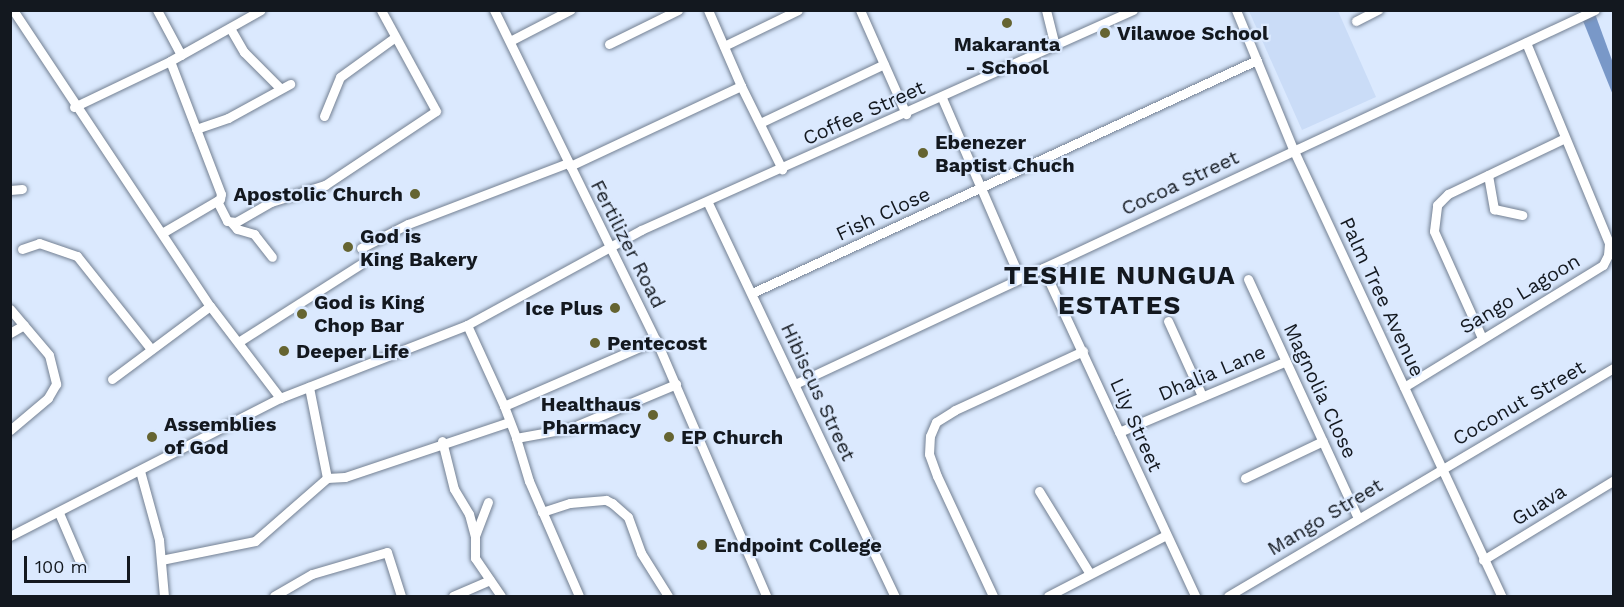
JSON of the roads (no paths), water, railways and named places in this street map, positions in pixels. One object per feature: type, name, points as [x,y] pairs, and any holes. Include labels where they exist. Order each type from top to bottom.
[{"type":"street","points":[[13,10],[74,107],[210,306],[240,341],[280,398]]},
{"type":"street","points":[[157,10],[181,55]]},
{"type":"street","points":[[74,107],[170,61],[261,10]]},
{"type":"street","points":[[232,223],[271,201],[325,185],[436,111],[381,10]]},
{"type":"street","name":"Fertilizer Road","points":[[494,10],[656,340],[766,597]]},
{"type":"street","points":[[510,41],[570,10]]},
{"type":"street","points":[[609,44],[678,10]]},
{"type":"street","points":[[708,10],[741,86],[782,169]]},
{"type":"street","points":[[724,46],[798,10]]},
{"type":"street","points":[[860,10],[906,114]]},
{"type":"street","points":[[1046,10],[1055,46]]},
{"type":"street","name":"Coffee Street","points":[[10,536],[59,513],[280,398],[468,325],[609,247],[942,98],[1055,46],[1114,15],[1133,10]]},
{"type":"street","name":"Palm Tree Avenue","points":[[1236,10],[1293,149],[1501,597]]},
{"type":"street","points":[[1356,21],[1378,10]]},
{"type":"street","name":"Cocoa Street","points":[[795,384],[1293,149],[1595,10]]},
{"type":"street","points":[[230,28],[244,52],[280,88]]},
{"type":"street","points":[[324,116],[340,77],[395,38]]},
{"type":"street","name":"Sango Lagoon","points":[[1404,387],[1603,265],[1608,255],[1609,243],[1563,139],[1526,43]]},
{"type":"street","name":"Fish Close","points":[[752,293],[1257,60]]},
{"type":"street","points":[[162,233],[216,201],[221,194],[170,61]]},
{"type":"street","points":[[760,123],[884,64]]},
{"type":"street","points":[[196,129],[228,118],[290,84]]},
{"type":"street","points":[[362,248],[408,224],[569,164],[741,86]]},
{"type":"street","points":[[942,98],[1020,278]]},
{"type":"street","points":[[1482,338],[1434,231],[1432,217],[1437,205],[1448,194],[1563,139]]},
{"type":"street","points":[[1488,175],[1494,209],[1522,215]]},
{"type":"street","points":[[10,190],[22,189]]},
{"type":"street","points":[[216,201],[227,221],[237,228],[254,234],[272,257]]},
{"type":"street","name":"Hibiscus Street","points":[[708,203],[895,597]]},
{"type":"street","points":[[22,249],[39,243],[77,256],[151,349]]},
{"type":"street","points":[[240,341],[361,264]]},
{"type":"street","name":"Lily Street","points":[[1043,268],[1195,597]]},
{"type":"street","name":"Magnolia Close","points":[[1248,279],[1358,518]]},
{"type":"street","points":[[112,379],[210,306]]},
{"type":"street","points":[[10,309],[49,355],[56,384],[48,398],[10,430]]},
{"type":"street","points":[[1168,321],[1202,396]]},
{"type":"street","points":[[10,333],[24,325]]},
{"type":"street","points":[[468,325],[504,406],[542,512],[579,597]]},
{"type":"street","points":[[504,406],[656,340]]},
{"type":"street","points":[[993,597],[937,476],[929,454],[930,436],[936,422],[955,410],[1083,351]]},
{"type":"street","name":"Dhalia Lane","points":[[1119,432],[1286,361]]},
{"type":"street","name":"Coconut Street","points":[[1441,469],[1614,368]]},
{"type":"street","points":[[516,438],[571,429],[676,384]]},
{"type":"street","points":[[309,387],[327,478]]},
{"type":"street","points":[[161,560],[255,541],[327,478],[345,477],[442,441],[509,422]]},
{"type":"street","points":[[442,441],[454,489],[469,514],[475,536],[475,558],[501,597]]},
{"type":"street","points":[[1245,478],[1323,441]]},
{"type":"street","name":"Mango Street","points":[[1228,597],[1441,469]]},
{"type":"street","points":[[140,471],[161,560],[164,597]]},
{"type":"street","name":"Guava","points":[[1483,560],[1614,480]]},
{"type":"street","points":[[1039,491],[1090,574]]},
{"type":"street","points":[[542,512],[570,503],[606,500],[612,503],[628,517],[642,552],[668,597]]},
{"type":"street","points":[[475,536],[488,502]]},
{"type":"street","points":[[59,513],[81,564]]},
{"type":"street","points":[[1048,597],[1166,535]]},
{"type":"street","points":[[273,597],[312,574],[387,552],[400,597]]},
{"type":"street","points":[[453,597],[490,580]]},
{"type":"water","points":[[1579,11],[1594,11],[1613,63],[1613,95]]},
{"type":"place","name":"Makaranta - School","points":[[1007,23]]},
{"type":"place","name":"Vilawoe School","points":[[1105,33]]},
{"type":"place","name":"Ebenezer Baptist Chuch","points":[[923,153]]},
{"type":"place","name":"Apostolic Church","points":[[415,194]]},
{"type":"place","name":"God is King Bakery","points":[[348,247]]},
{"type":"place","name":"Ice Plus","points":[[615,308]]},
{"type":"place","name":"God is King Chop Bar","points":[[302,314]]},
{"type":"place","name":"Pentecost","points":[[595,343]]},
{"type":"place","name":"Deeper Life","points":[[284,351]]},
{"type":"place","name":"Healthaus Pharmacy","points":[[653,415]]},
{"type":"place","name":"Assemblies of God","points":[[152,437]]},
{"type":"place","name":"EP Church","points":[[669,437]]},
{"type":"place","name":"Endpoint College","points":[[702,545]]},
{"type":"district","name":"TESHIE NUNGUA ESTATES","points":[[1120,291]]}]
